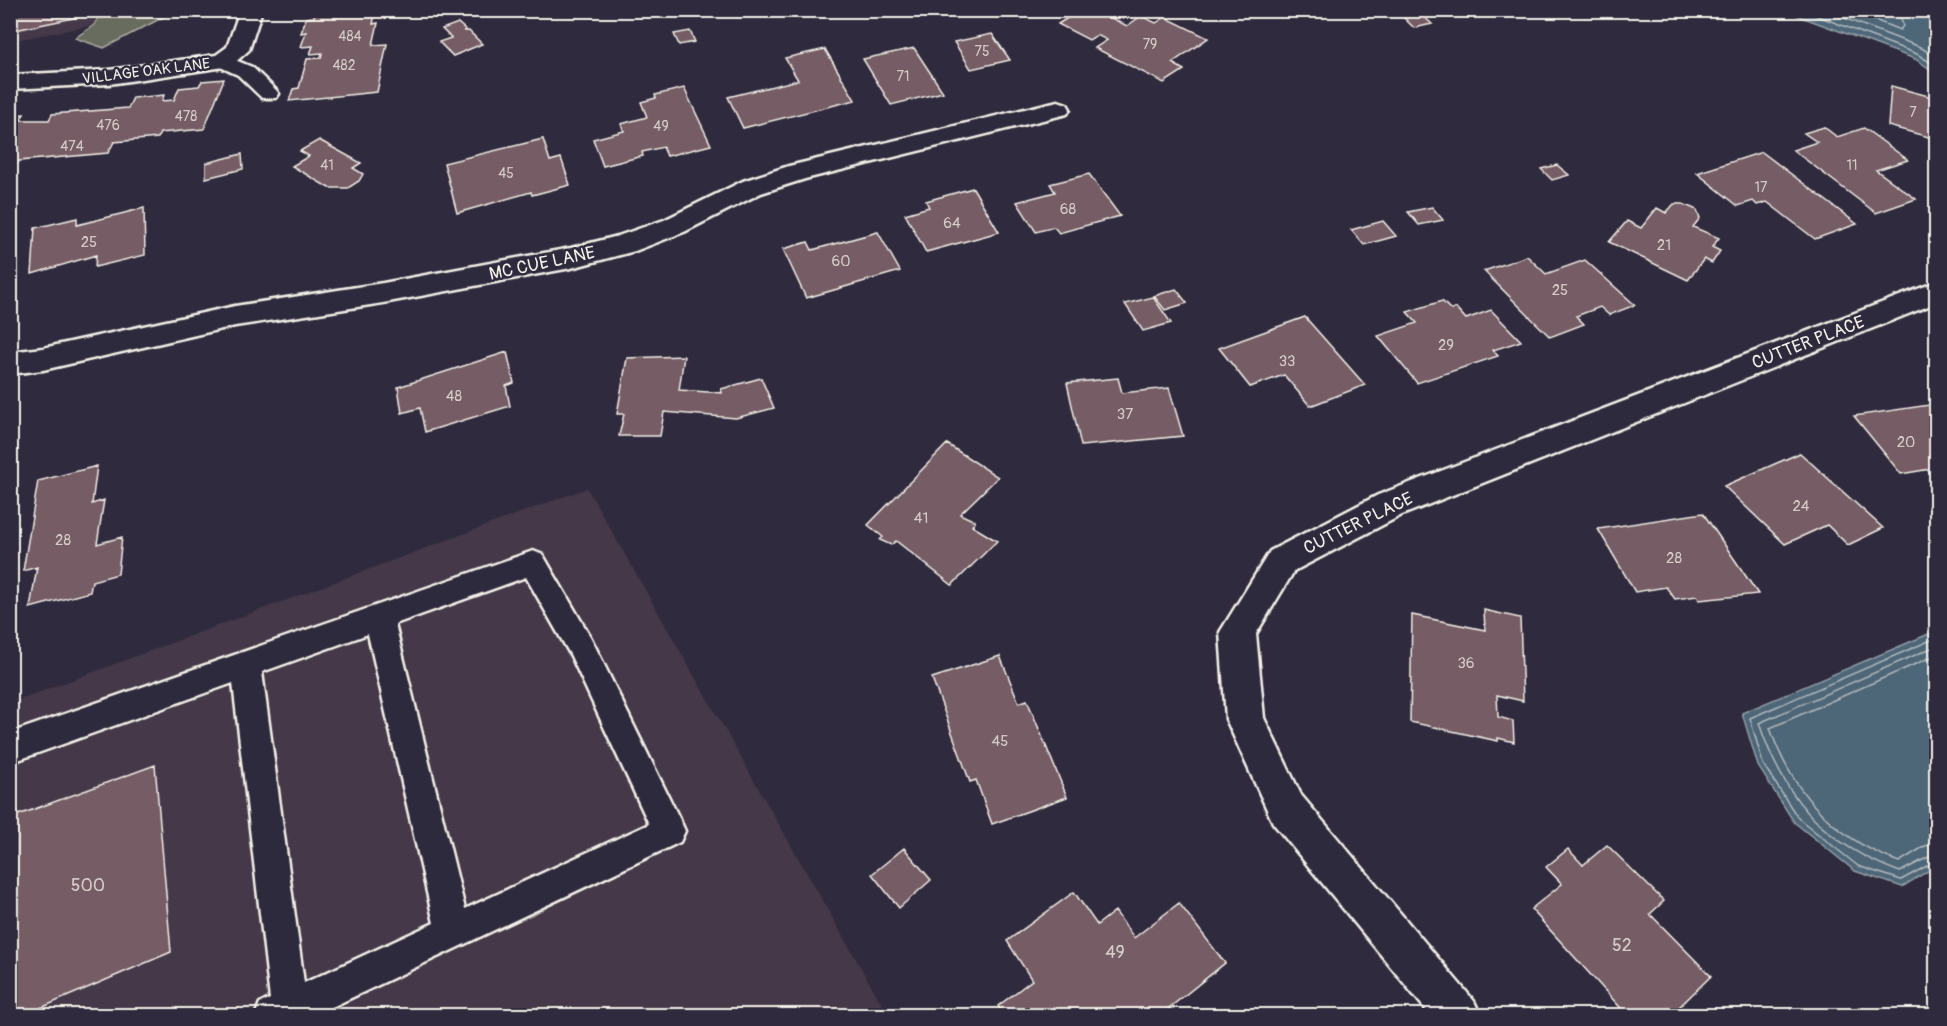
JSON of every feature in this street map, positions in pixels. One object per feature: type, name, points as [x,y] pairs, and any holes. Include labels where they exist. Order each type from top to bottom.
[{"type":"street","name":"VILLAGE OAK LANE","points":[[10,82],[109,77],[223,61],[237,50],[251,10]]},
{"type":"street","name":"MC CUE LANE","points":[[10,363],[43,359],[235,316],[383,293],[571,258],[625,244],[674,226],[752,187],[789,175],[1058,109]]},
{"type":"street","name":"CUTTER PLACE","points":[[1459,1016],[1287,809],[1245,718],[1238,632],[1282,561],[1390,505],[1936,292]]},
{"type":"lane","points":[[223,61],[245,71],[269,94]]},
{"type":"lane","points":[[10,748],[246,664],[533,563],[581,647],[669,831],[281,1012],[246,664]]},
{"type":"lane","points":[[379,617],[453,931]]},
{"type":"shaded area","points":[[11,11],[102,11],[94,25],[11,41]]},
{"type":"shaded area","points":[[587,488],[888,1015],[11,1015],[10,703]]},
{"type":"green space","points":[[102,11],[175,11],[104,48],[75,38],[94,25]]},
{"type":"water","points":[[1912,10],[1936,18],[1936,73],[1915,59],[1785,11]]},
{"type":"water","points":[[1936,631],[1936,866],[1902,887],[1855,871],[1794,822],[1758,766],[1742,713]]},
{"type":"building","points":[[10,10],[79,10],[79,17],[10,31]]},
{"type":"building","points":[[315,10],[376,10],[373,24],[378,23],[373,45],[387,44],[377,92],[289,101],[293,89],[299,88],[307,59],[321,58],[322,53],[310,54],[313,46],[301,47],[306,32],[301,33],[306,18],[314,17]]},
{"type":"building","points":[[1080,10],[1116,10],[1107,16],[1127,26],[1141,16],[1156,23],[1165,17],[1208,38],[1172,63],[1184,70],[1164,83],[1095,48],[1107,40],[1097,35],[1089,40],[1058,24]]},
{"type":"building","points":[[1420,13],[1432,24],[1414,28],[1403,17]]},
{"type":"building","points":[[458,23],[466,30],[464,31],[469,31],[482,44],[453,56],[439,42],[451,38],[442,29]]},
{"type":"building","points":[[690,31],[695,42],[679,45],[674,34]]},
{"type":"building","points":[[992,34],[1010,60],[971,69],[954,42]]},
{"type":"building","points":[[914,48],[943,92],[891,105],[863,59]]},
{"type":"building","points":[[825,49],[855,100],[743,128],[728,97],[798,80],[785,58]]},
{"type":"building","points":[[224,79],[204,129],[160,133],[158,138],[114,142],[108,153],[19,161],[16,167],[10,167],[10,115],[24,114],[20,120],[49,120],[52,114],[128,108],[133,98],[164,95],[162,101],[174,100],[179,88],[199,86],[202,81]]},
{"type":"building","points":[[1891,86],[1936,98],[1936,139],[1888,126]]},
{"type":"building","points":[[684,88],[711,145],[667,156],[663,147],[642,152],[643,156],[603,166],[593,139],[624,131],[621,124],[647,117],[641,102],[656,98],[655,95]]},
{"type":"building","points":[[1824,127],[1837,137],[1864,128],[1908,160],[1876,170],[1916,199],[1876,213],[1793,150],[1817,142],[1804,133]]},
{"type":"building","points":[[543,139],[550,161],[561,158],[570,185],[532,195],[531,192],[457,213],[444,163]]},
{"type":"building","points":[[319,140],[361,163],[353,168],[363,174],[359,181],[348,188],[329,188],[292,166],[309,156],[300,151]]},
{"type":"building","points":[[1762,152],[1857,224],[1815,239],[1767,202],[1757,205],[1753,201],[1738,206],[1697,173]]},
{"type":"building","points":[[242,154],[243,169],[206,178],[206,163]]},
{"type":"building","points":[[1557,165],[1569,175],[1552,180],[1541,169]]},
{"type":"building","points":[[1089,174],[1120,216],[1059,233],[1054,227],[1036,232],[1017,202],[1055,192],[1050,184]]},
{"type":"building","points":[[973,188],[999,232],[926,252],[905,214],[929,207],[926,201]]},
{"type":"building","points":[[1674,204],[1683,204],[1697,210],[1700,218],[1693,227],[1719,238],[1712,247],[1720,251],[1712,263],[1704,259],[1688,280],[1609,242],[1627,221],[1641,228],[1657,208],[1666,213]]},
{"type":"building","points":[[1432,207],[1443,220],[1419,225],[1408,212]]},
{"type":"building","points":[[144,208],[145,255],[95,267],[96,255],[32,274],[35,228],[77,218],[77,225]]},
{"type":"building","points":[[1383,221],[1396,236],[1364,245],[1351,230]]},
{"type":"building","points":[[878,232],[900,271],[806,298],[783,249],[808,242],[812,250]]},
{"type":"building","points":[[1527,256],[1546,274],[1585,260],[1635,305],[1609,315],[1600,307],[1576,316],[1584,324],[1550,337],[1484,271]]},
{"type":"building","points":[[1176,289],[1187,303],[1165,310],[1154,296]]},
{"type":"building","points":[[1153,297],[1171,323],[1143,331],[1125,304]]},
{"type":"building","points":[[1442,301],[1451,310],[1456,308],[1466,319],[1491,310],[1521,341],[1493,350],[1498,356],[1417,383],[1378,336],[1417,323],[1407,312]]},
{"type":"building","points":[[1305,317],[1365,385],[1310,406],[1284,375],[1250,387],[1219,348]]},
{"type":"building","points":[[507,352],[514,383],[506,386],[510,406],[425,432],[420,408],[402,413],[398,387]]},
{"type":"building","points":[[684,356],[679,390],[722,393],[721,389],[761,378],[774,408],[736,418],[664,412],[660,436],[619,436],[624,414],[617,414],[627,358]]},
{"type":"building","points":[[1118,378],[1122,393],[1169,388],[1183,436],[1081,446],[1067,383]]},
{"type":"building","points":[[1936,404],[1936,468],[1901,474],[1854,416]]},
{"type":"building","points":[[947,444],[998,477],[960,514],[975,521],[972,526],[997,541],[952,585],[896,541],[891,545],[880,540],[883,537],[868,525]]},
{"type":"building","points":[[1800,453],[1883,528],[1848,545],[1827,525],[1785,544],[1724,486]]},
{"type":"building","points":[[97,466],[92,504],[104,500],[97,544],[122,537],[118,574],[92,581],[90,592],[30,608],[37,567],[23,571],[38,481]]},
{"type":"building","points":[[1703,513],[1758,594],[1699,600],[1697,596],[1675,599],[1666,587],[1635,592],[1598,529]]},
{"type":"building","points":[[1484,610],[1520,618],[1523,701],[1497,695],[1498,717],[1513,721],[1514,742],[1498,738],[1498,741],[1410,722],[1412,615],[1485,630]]},
{"type":"building","points":[[1000,656],[1019,703],[1027,700],[1067,797],[992,824],[976,780],[970,782],[932,678]]},
{"type":"building","points":[[155,765],[171,952],[22,1016],[10,1016],[10,818]]},
{"type":"building","points":[[1607,845],[1664,901],[1650,914],[1711,976],[1670,1016],[1628,1016],[1531,909],[1562,884],[1546,867],[1568,849],[1583,865]]},
{"type":"building","points":[[904,848],[931,880],[899,908],[872,874]]},
{"type":"building","points":[[1074,892],[1097,925],[1115,911],[1134,938],[1179,903],[1225,963],[1159,1016],[1004,1016],[998,1006],[1032,980],[1007,941]]}]
